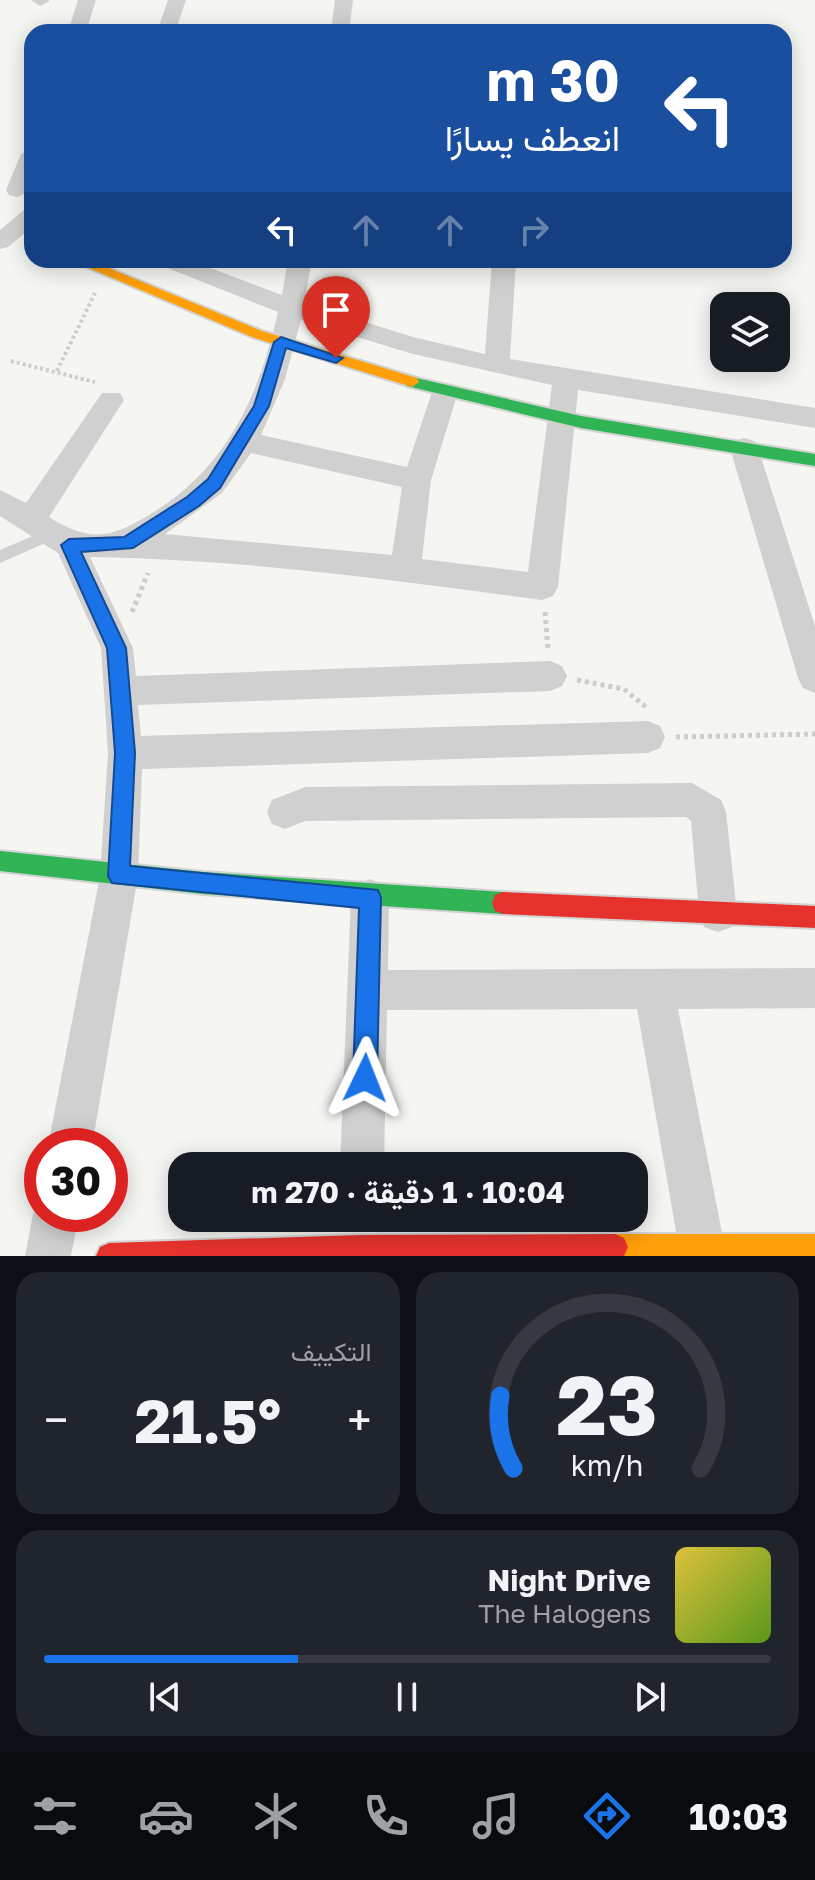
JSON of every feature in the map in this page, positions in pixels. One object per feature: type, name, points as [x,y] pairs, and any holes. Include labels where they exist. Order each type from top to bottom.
[{"type":"street","points":[[80,24],[87,0]]},
{"type":"street","points":[[169,24],[177,0]]},
{"type":"street","points":[[341,24],[344,0]]},
{"type":"street","points":[[94,268],[281,342],[445,392],[562,417],[815,460]]},
{"type":"street","points":[[188,268],[292,310],[497,365],[815,418]]},
{"type":"street","points":[[127,543],[193,501],[214,483],[242,441],[261,406],[292,310],[299,268]]},
{"type":"street","points":[[497,365],[503,268]]},
{"type":"street","points":[[0,501],[52,533],[405,569],[542,587],[566,378]]},
{"type":"street","points":[[405,569],[417,480],[445,392]]},
{"type":"street","points":[[52,533],[111,400]]},
{"type":"street","points":[[242,441],[417,480]]},
{"type":"street","points":[[744,448],[805,620],[815,678]]},
{"type":"street","points":[[52,533],[117,648],[125,753],[119,876],[73,1128]]},
{"type":"street","points":[[121,691],[550,676]]},
{"type":"street","points":[[125,753],[648,737]]},
{"type":"street","points":[[285,812],[305,804],[692,800],[708,812],[718,913]]},
{"type":"street","points":[[0,861],[119,876],[370,898],[815,917]]},
{"type":"street","points":[[362,1152],[370,898]]},
{"type":"street","points":[[368,990],[815,988]]},
{"type":"street","points":[[654,990],[702,1248]]},
{"type":"street","points":[[48,1256],[53,1232]]},
{"type":"street","points":[[109,1256],[360,1233],[648,1252],[815,1247]]},
{"type":"lane","points":[[0,557],[52,533]]},
{"type":"path","points":[[11,361],[57,371],[105,273]]},
{"type":"path","points":[[117,648],[160,546]]},
{"type":"path","points":[[542,587],[550,676],[630,690],[646,705],[648,737],[815,734]]},
{"type":"traffic: fast","points":[[412,382],[581,422],[815,460]]},
{"type":"traffic: fast","points":[[0,861],[203,883],[503,903]]},
{"type":"traffic: slow","points":[[96,268],[257,334],[412,382]]},
{"type":"traffic: slow","points":[[615,1247],[815,1247]]},
{"type":"traffic: jam","points":[[503,903],[815,917]]},
{"type":"traffic: jam","points":[[109,1256],[360,1248],[615,1247]]},
{"type":"route","points":[[336,358],[281,342],[261,406],[233,457],[214,483],[193,501],[127,543],[69,545],[94,592],[117,648],[125,753],[119,876],[370,898],[365,1078]]}]
